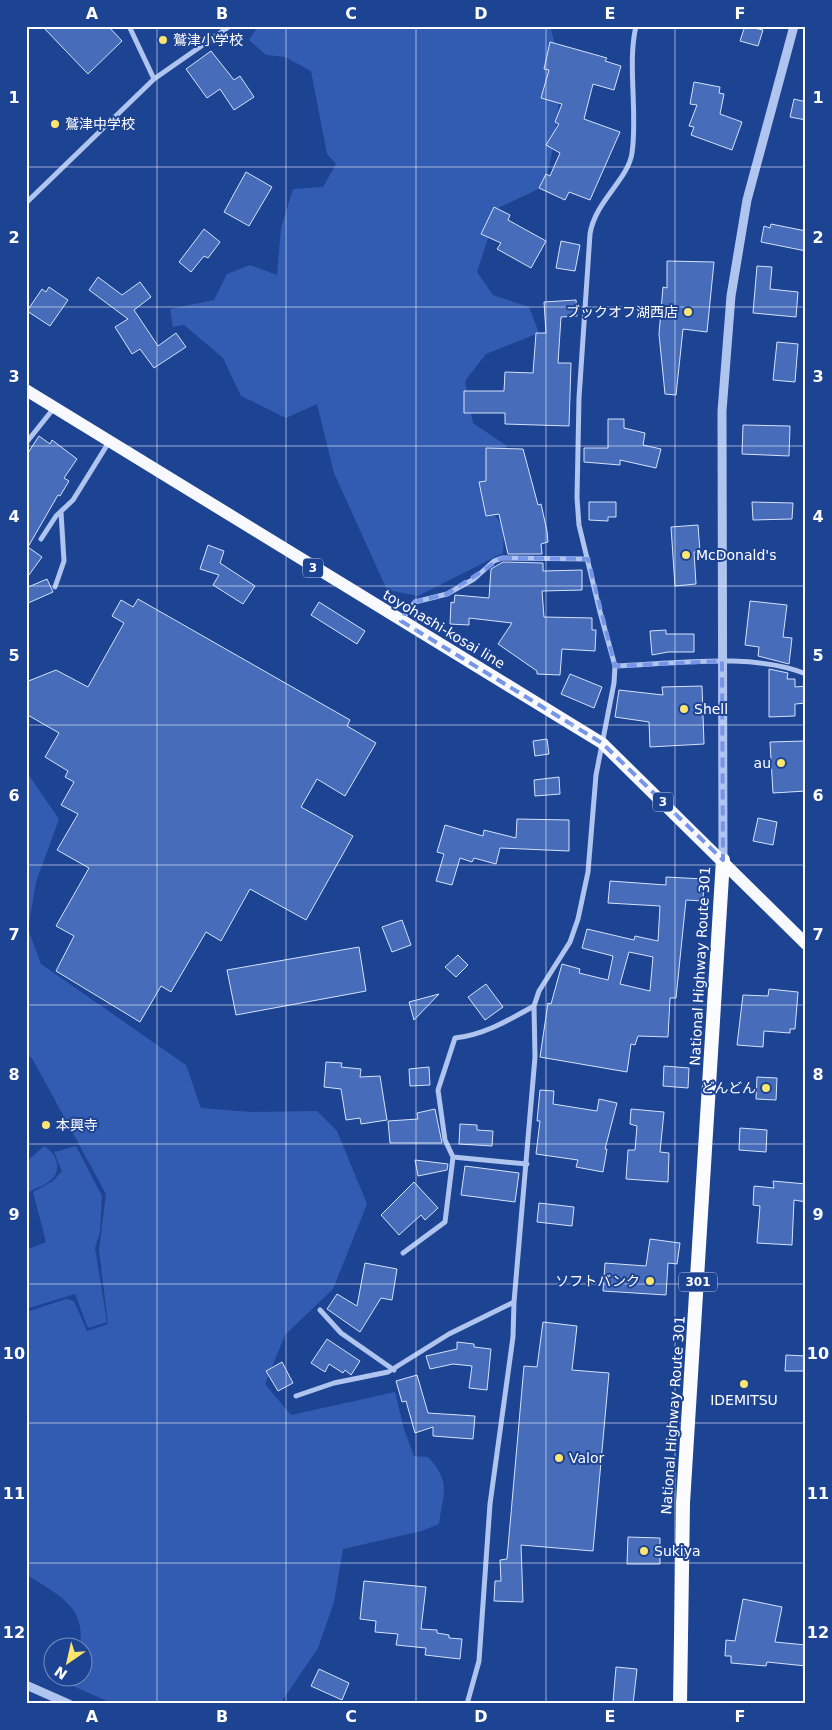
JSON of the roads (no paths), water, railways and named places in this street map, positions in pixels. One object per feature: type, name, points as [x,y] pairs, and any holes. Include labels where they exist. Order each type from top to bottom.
[{"type":"highway","name":"National Highway Route 301","points":[[680,1704],[683,1503],[723,860]]},
{"type":"main road","name":"toyohashi-kosai line","points":[[26,390],[602,743],[723,860],[806,944]]},
{"type":"street","points":[[129,26],[154,79]]},
{"type":"street","points":[[26,203],[154,79],[230,26]]},
{"type":"street","points":[[467,1704],[479,1661],[490,1504],[513,1337],[514,1302],[535,1057],[534,1006],[538,991],[570,942],[578,919],[587,881],[596,775],[611,702],[616,666],[579,525],[576,471],[590,234],[594,217],[626,168],[632,154],[635,108],[633,43],[636,26]]},
{"type":"street","points":[[723,860],[722,410],[731,296],[747,200],[794,26]]},
{"type":"street","points":[[26,443],[55,407]]},
{"type":"street","points":[[41,539],[61,512],[74,500],[110,441]]},
{"type":"street","points":[[55,587],[64,561],[61,512]]},
{"type":"street","points":[[401,621],[407,610],[415,602],[447,594],[474,579],[494,561],[502,558],[588,559]]},
{"type":"street","points":[[616,666],[722,662],[774,665],[794,669],[806,674]]},
{"type":"street","points":[[403,1253],[445,1222],[453,1157],[444,1140],[438,1090],[454,1038],[473,1036],[506,1022],[534,1006]]},
{"type":"street","points":[[453,1157],[527,1164]]},
{"type":"street","points":[[296,1396],[334,1383],[381,1375],[394,1370],[412,1356],[449,1334],[514,1302]]},
{"type":"street","points":[[320,1310],[341,1333],[394,1370]]},
{"type":"street","points":[[26,1685],[69,1704]]},
{"type":"place","name":"鷲津小学校","points":[[163,40]]},
{"type":"place","name":"鷲津中学校","points":[[55,124]]},
{"type":"place","name":"ブックオフ湖西店","points":[[688,312]]},
{"type":"place","name":"McDonald's","points":[[686,555]]},
{"type":"place","name":"Shell","points":[[684,709]]},
{"type":"place","name":"au","points":[[781,763]]},
{"type":"place","name":"どんどん","points":[[766,1088]]},
{"type":"place","name":"本興寺","points":[[46,1125]]},
{"type":"place","name":"ソフトバンク","points":[[650,1281]]},
{"type":"place","name":"IDEMITSU","points":[[744,1384]]},
{"type":"place","name":"Valor","points":[[559,1458]]},
{"type":"place","name":"Sukiya","points":[[644,1551]]}]
